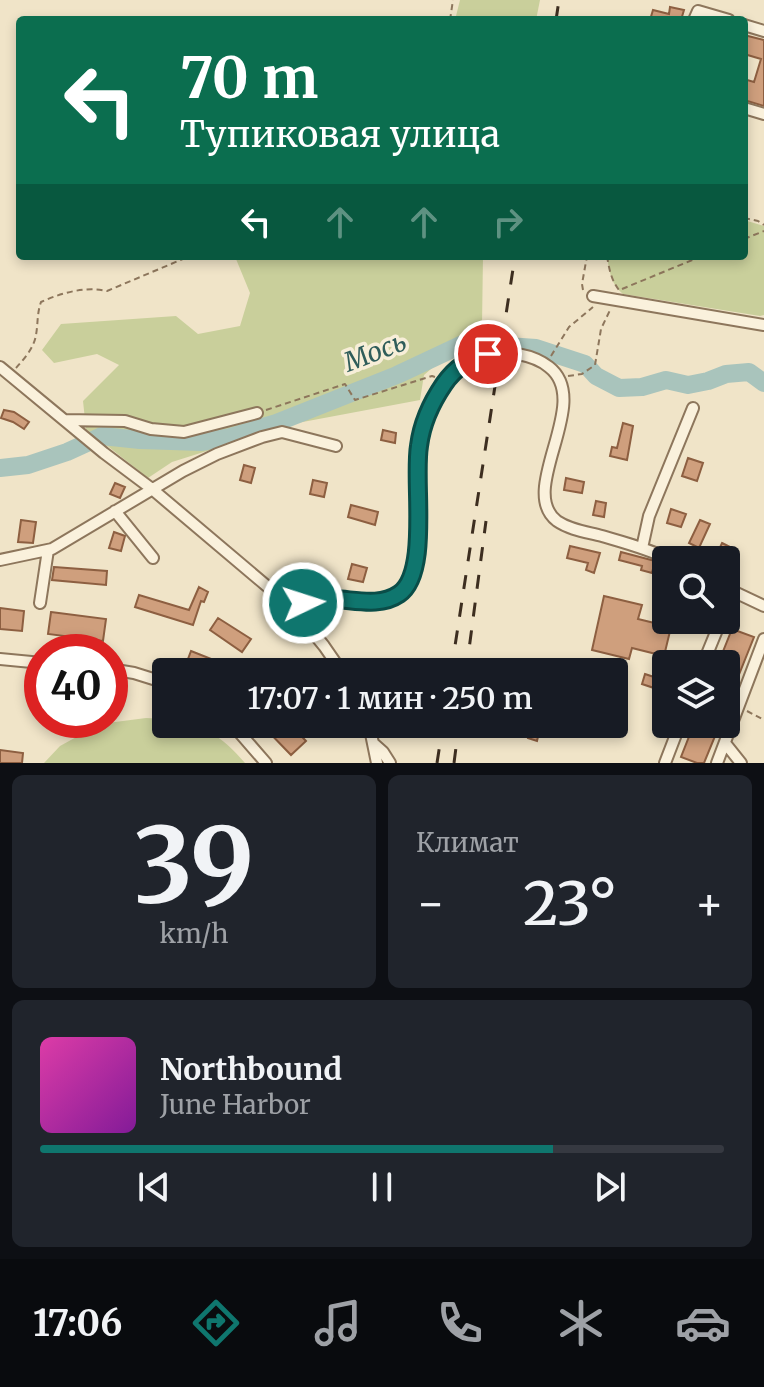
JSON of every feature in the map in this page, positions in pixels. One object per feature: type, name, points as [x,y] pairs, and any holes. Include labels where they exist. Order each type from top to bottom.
[{"type":"street","points":[[696,16],[698,11],[715,16]]},
{"type":"street","points":[[589,297],[616,296],[764,325]]},
{"type":"street","points":[[294,609],[303,603],[320,600],[379,602],[399,594],[408,584],[415,570],[417,547],[417,460],[429,408],[451,374],[469,360],[488,354],[518,354],[533,358],[548,365],[561,384],[563,403],[545,487],[548,510],[557,521],[652,552]]},
{"type":"street","points":[[0,367],[152,489],[294,609],[331,658]]},
{"type":"street","points":[[642,548],[649,516],[693,408]]},
{"type":"street","points":[[64,420],[125,421],[151,429],[184,432],[257,413]]},
{"type":"street","points":[[0,560],[48,550],[217,454],[262,437],[282,432],[336,446]]},
{"type":"street","points":[[115,511],[153,558]]},
{"type":"street","points":[[40,603],[48,550]]},
{"type":"street","points":[[740,594],[764,606]]},
{"type":"street","points":[[740,703],[764,639]]},
{"type":"street","points":[[0,659],[24,661]]},
{"type":"street","points":[[128,672],[152,679]]},
{"type":"street","points":[[244,738],[266,763]]},
{"type":"street","points":[[372,738],[377,763]]},
{"type":"street","points":[[665,763],[675,738]]},
{"type":"street","points":[[717,763],[727,738]]},
{"type":"street","points":[[725,743],[741,763]]},
{"type":"street","points":[[374,744],[390,763]]},
{"type":"path","points":[[10,375],[36,339],[41,302],[59,294],[96,289],[107,291],[181,260]]},
{"type":"path","points":[[586,260],[582,284],[589,297]]},
{"type":"path","points":[[558,377],[582,374],[595,365],[601,329],[616,296],[608,260]]},
{"type":"path","points":[[551,355],[569,327],[616,296],[693,260]]},
{"type":"path","points":[[257,413],[345,384],[355,400],[432,376],[447,380]]},
{"type":"path","points":[[740,707],[764,720]]},
{"type":"green space","points":[[460,0],[540,0],[537,16],[456,16]]},
{"type":"green space","points":[[748,221],[764,226],[764,315],[623,294],[613,282],[608,260],[748,260]]},
{"type":"green space","points":[[236,260],[483,260],[482,325],[424,375],[420,400],[292,424],[172,462],[148,478],[86,429],[83,401],[119,365],[97,354],[54,363],[42,350],[61,324],[176,316],[198,334],[240,326],[250,293]]},
{"type":"green space","points":[[152,718],[152,738],[219,738],[245,763],[44,763],[60,746],[75,738],[128,738],[128,720]]},
{"type":"building","points":[[670,7],[684,10],[682,16],[651,16],[653,10],[669,14]]},
{"type":"building","points":[[748,36],[764,40],[764,106],[748,101],[748,80],[754,82],[761,59],[748,55]]},
{"type":"building","points":[[4,410],[14,412],[29,422],[24,429],[1,418]]},
{"type":"building","points":[[623,423],[633,426],[627,460],[610,456],[612,447],[617,448]]},
{"type":"building","points":[[383,430],[396,433],[395,443],[381,440]]},
{"type":"building","points":[[688,458],[703,463],[697,481],[682,476]]},
{"type":"building","points":[[244,465],[255,468],[251,483],[240,480]]},
{"type":"building","points":[[566,478],[584,482],[582,493],[564,490]]},
{"type":"building","points":[[313,480],[327,483],[324,497],[310,494]]},
{"type":"building","points":[[115,483],[125,487],[120,498],[110,494]]},
{"type":"building","points":[[596,501],[606,503],[604,517],[593,515]]},
{"type":"building","points":[[351,505],[378,512],[375,525],[348,517]]},
{"type":"building","points":[[671,509],[686,514],[681,527],[667,523]]},
{"type":"building","points":[[21,520],[36,522],[33,543],[18,542]]},
{"type":"building","points":[[700,520],[710,524],[700,546],[689,543]]},
{"type":"building","points":[[114,532],[125,536],[121,551],[109,548]]},
{"type":"building","points":[[570,546],[600,553],[594,573],[586,570],[588,563],[567,558]]},
{"type":"building","points":[[621,552],[652,560],[652,573],[641,570],[642,566],[619,560]]},
{"type":"building","points":[[352,564],[367,568],[363,582],[348,579]]},
{"type":"building","points":[[54,567],[107,571],[106,585],[52,580]]},
{"type":"building","points":[[199,587],[208,592],[204,602],[201,601],[193,625],[135,607],[139,595],[189,610]]},
{"type":"building","points":[[604,596],[642,605],[638,619],[652,622],[652,634],[669,634],[665,650],[652,650],[652,653],[632,648],[629,659],[592,650]]},
{"type":"building","points":[[0,608],[24,611],[22,631],[0,629]]},
{"type":"building","points":[[51,612],[106,619],[104,634],[48,634]]},
{"type":"building","points":[[218,618],[251,639],[242,652],[210,630]]},
{"type":"building","points":[[740,632],[754,637],[740,672],[740,650],[724,650],[730,634]]},
{"type":"building","points":[[191,651],[209,658],[188,658]]},
{"type":"building","points":[[645,674],[652,676],[652,687],[642,684]]},
{"type":"building","points":[[275,738],[303,738],[306,741],[291,755]]},
{"type":"building","points":[[688,738],[714,738],[704,763],[681,757]]},
{"type":"building","points":[[0,750],[23,753],[22,763],[0,763]]},
{"type":"waterway","name":"Мось","points":[[0,468],[28,465],[102,436],[202,442],[230,437],[276,423],[469,343],[536,348],[585,364],[596,376],[619,388],[642,387],[666,380],[688,385],[726,374],[749,372],[764,383]]},
{"type":"railway","points":[[557,16],[559,0]]},
{"type":"railway","points":[[453,658],[514,260]]},
{"type":"railway","points":[[468,658],[486,521]]},
{"type":"railway","points":[[437,763],[441,738]]},
{"type":"railway","points":[[454,763],[457,738]]},
{"type":"route","points":[[303,603],[330,599],[379,602],[404,590],[415,570],[418,447],[429,408],[451,374],[469,360],[488,354]]}]
